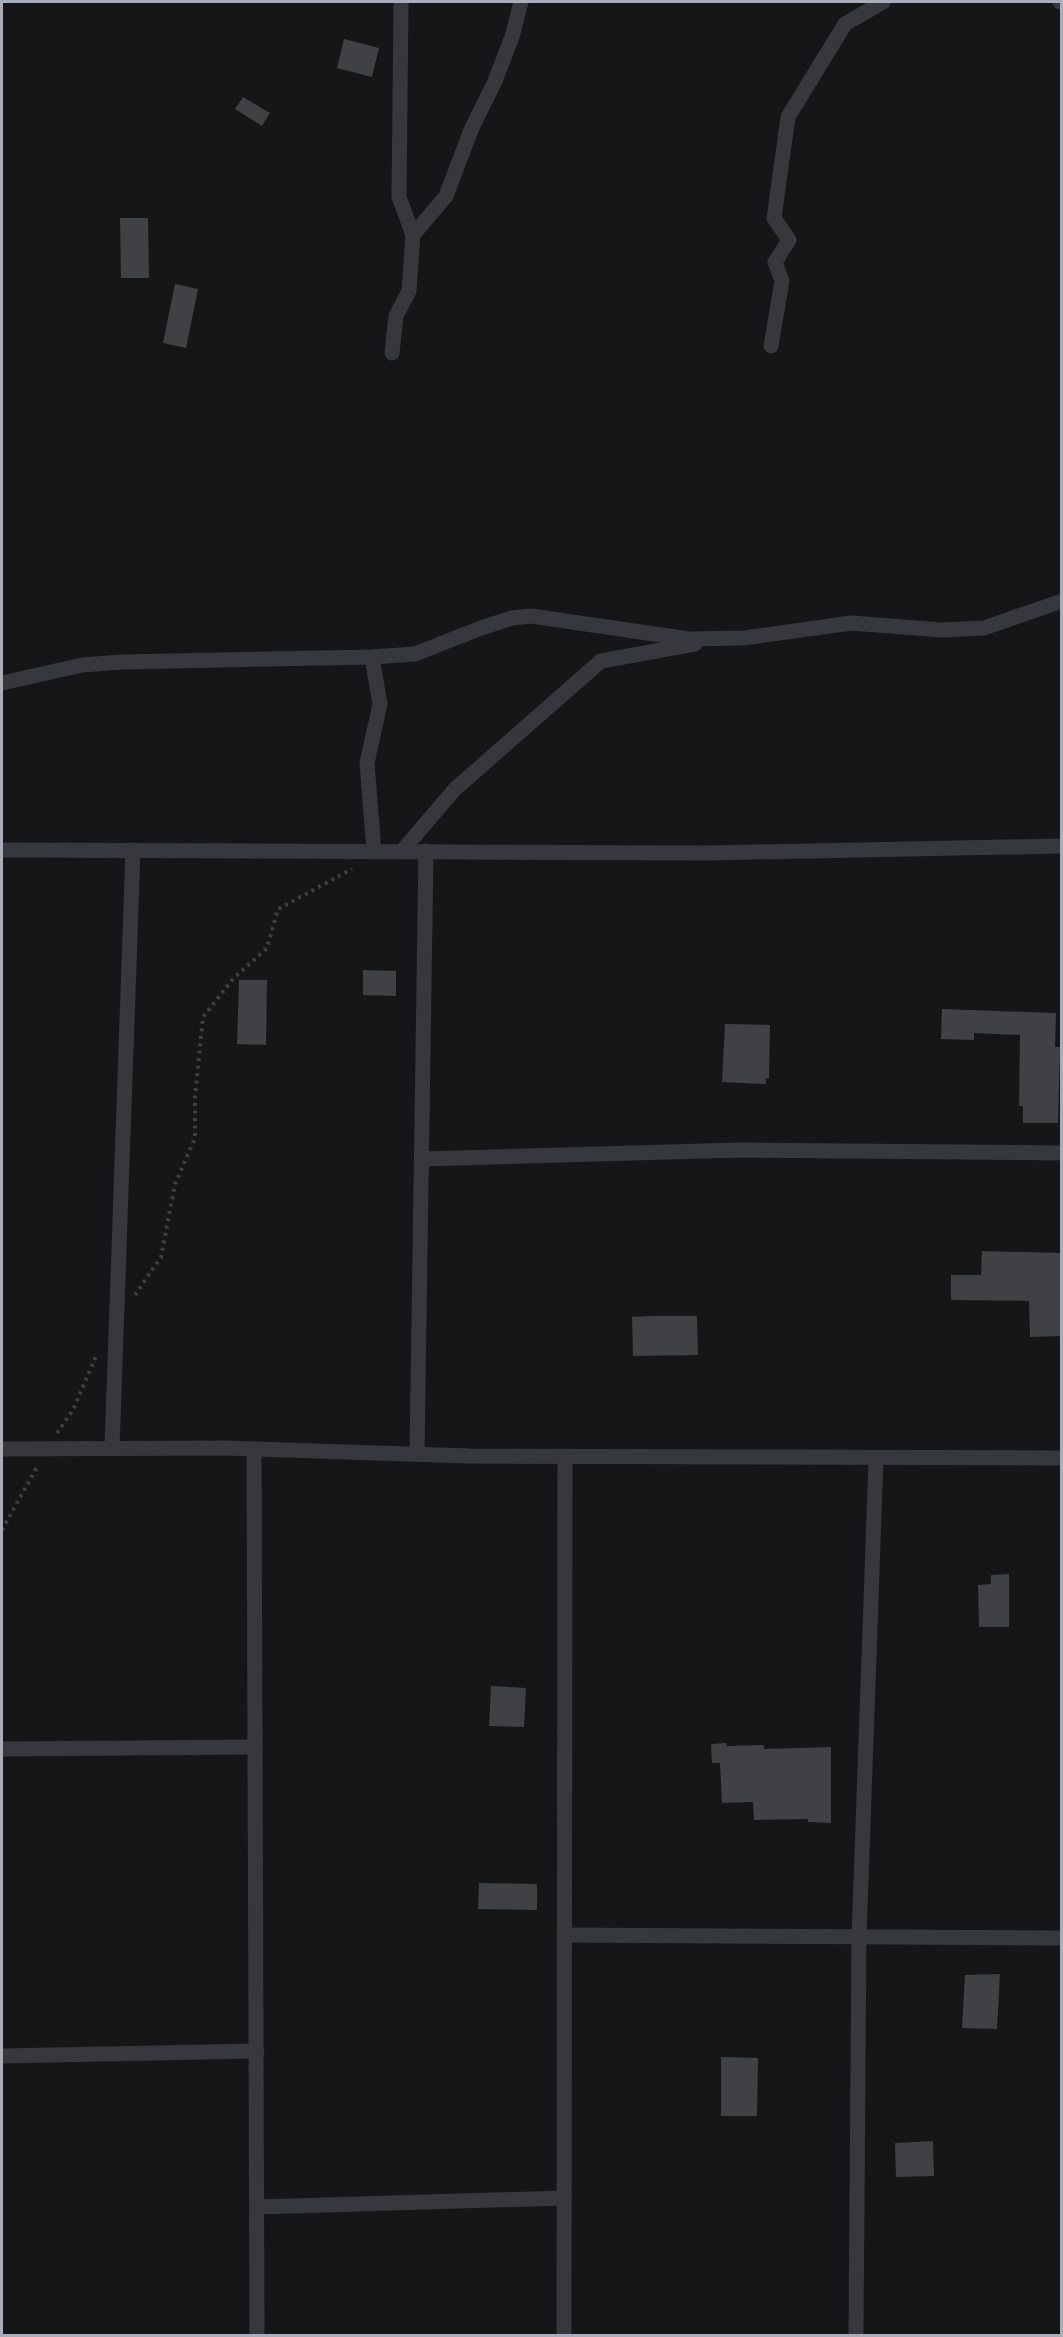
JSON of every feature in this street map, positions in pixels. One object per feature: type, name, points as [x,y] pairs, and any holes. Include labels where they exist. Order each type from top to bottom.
[{"type":"street","points":[[392,353],[396,316],[409,291],[413,236],[399,197],[401,2]]},
{"type":"street","points":[[413,236],[446,196],[471,130],[495,81],[512,37],[521,2]]},
{"type":"street","points":[[771,346],[782,281],[775,262],[789,240],[774,218],[788,117],[845,24],[883,2]]},
{"type":"street","points":[[2,683],[81,665],[122,662],[372,657],[415,654],[481,628],[531,616],[689,639],[744,638],[851,623],[942,630],[984,628],[1062,601]]},
{"type":"street","points":[[402,851],[455,789],[601,661],[723,638]]},
{"type":"street","points":[[372,657],[380,704],[367,763],[374,851]]},
{"type":"street","points":[[2,850],[706,853],[1062,846]]},
{"type":"street","points":[[112,1448],[133,850]]},
{"type":"street","points":[[417,1455],[426,851]]},
{"type":"street","points":[[422,1159],[740,1150],[1062,1153]]},
{"type":"street","points":[[2,1449],[254,1449],[417,1455],[876,1460],[1062,1458]]},
{"type":"street","points":[[254,1449],[257,2336]]},
{"type":"street","points":[[564,2336],[565,1456]]},
{"type":"street","points":[[856,2336],[859,1937],[876,1460]]},
{"type":"street","points":[[2,1749],[255,1747]]},
{"type":"street","points":[[564,1935],[1062,1938]]},
{"type":"street","points":[[2,2056],[257,2051]]},
{"type":"street","points":[[257,2207],[564,2198]]},
{"type":"path","points":[[131,1300],[161,1257],[175,1184],[195,1138],[195,1097],[204,1017],[233,979],[267,948],[278,909],[354,868]]},
{"type":"path","points":[[2,1530],[47,1449],[73,1410],[98,1353]]},
{"type":"building","points":[[344,39],[379,48],[372,77],[337,68]]},
{"type":"building","points":[[243,97],[270,113],[262,126],[235,109]]},
{"type":"building","points":[[120,218],[148,218],[149,278],[121,278]]},
{"type":"building","points":[[175,284],[198,289],[186,348],[163,343]]},
{"type":"building","points":[[363,970],[396,971],[396,996],[363,995]]},
{"type":"building","points":[[239,980],[267,980],[266,1045],[237,1044]]},
{"type":"building","points":[[942,1009],[1056,1013],[1055,1047],[1060,1047],[1058,1123],[1023,1123],[1023,1106],[1019,1106],[1020,1035],[974,1033],[974,1040],[941,1039]]},
{"type":"building","points":[[725,1024],[770,1025],[769,1079],[766,1078],[766,1084],[722,1082]]},
{"type":"building","points":[[982,1251],[1061,1253],[1062,1336],[1030,1337],[1029,1301],[951,1300],[951,1275],[981,1275]]},
{"type":"building","points":[[697,1316],[698,1355],[633,1356],[632,1317]]},
{"type":"building","points":[[1009,1574],[1009,1627],[979,1627],[978,1585],[991,1584],[991,1575]]},
{"type":"building","points":[[491,1686],[526,1688],[524,1727],[489,1726]]},
{"type":"building","points":[[726,1743],[727,1746],[764,1745],[764,1749],[831,1747],[831,1823],[808,1822],[808,1819],[754,1820],[753,1802],[722,1803],[720,1763],[712,1763],[711,1744]]},
{"type":"building","points":[[479,1883],[537,1884],[537,1910],[478,1909]]},
{"type":"building","points":[[1000,1974],[997,2029],[962,2028],[965,1975]]},
{"type":"building","points":[[721,2057],[758,2058],[757,2116],[721,2116]]},
{"type":"building","points":[[933,2141],[934,2176],[896,2177],[895,2143]]}]
